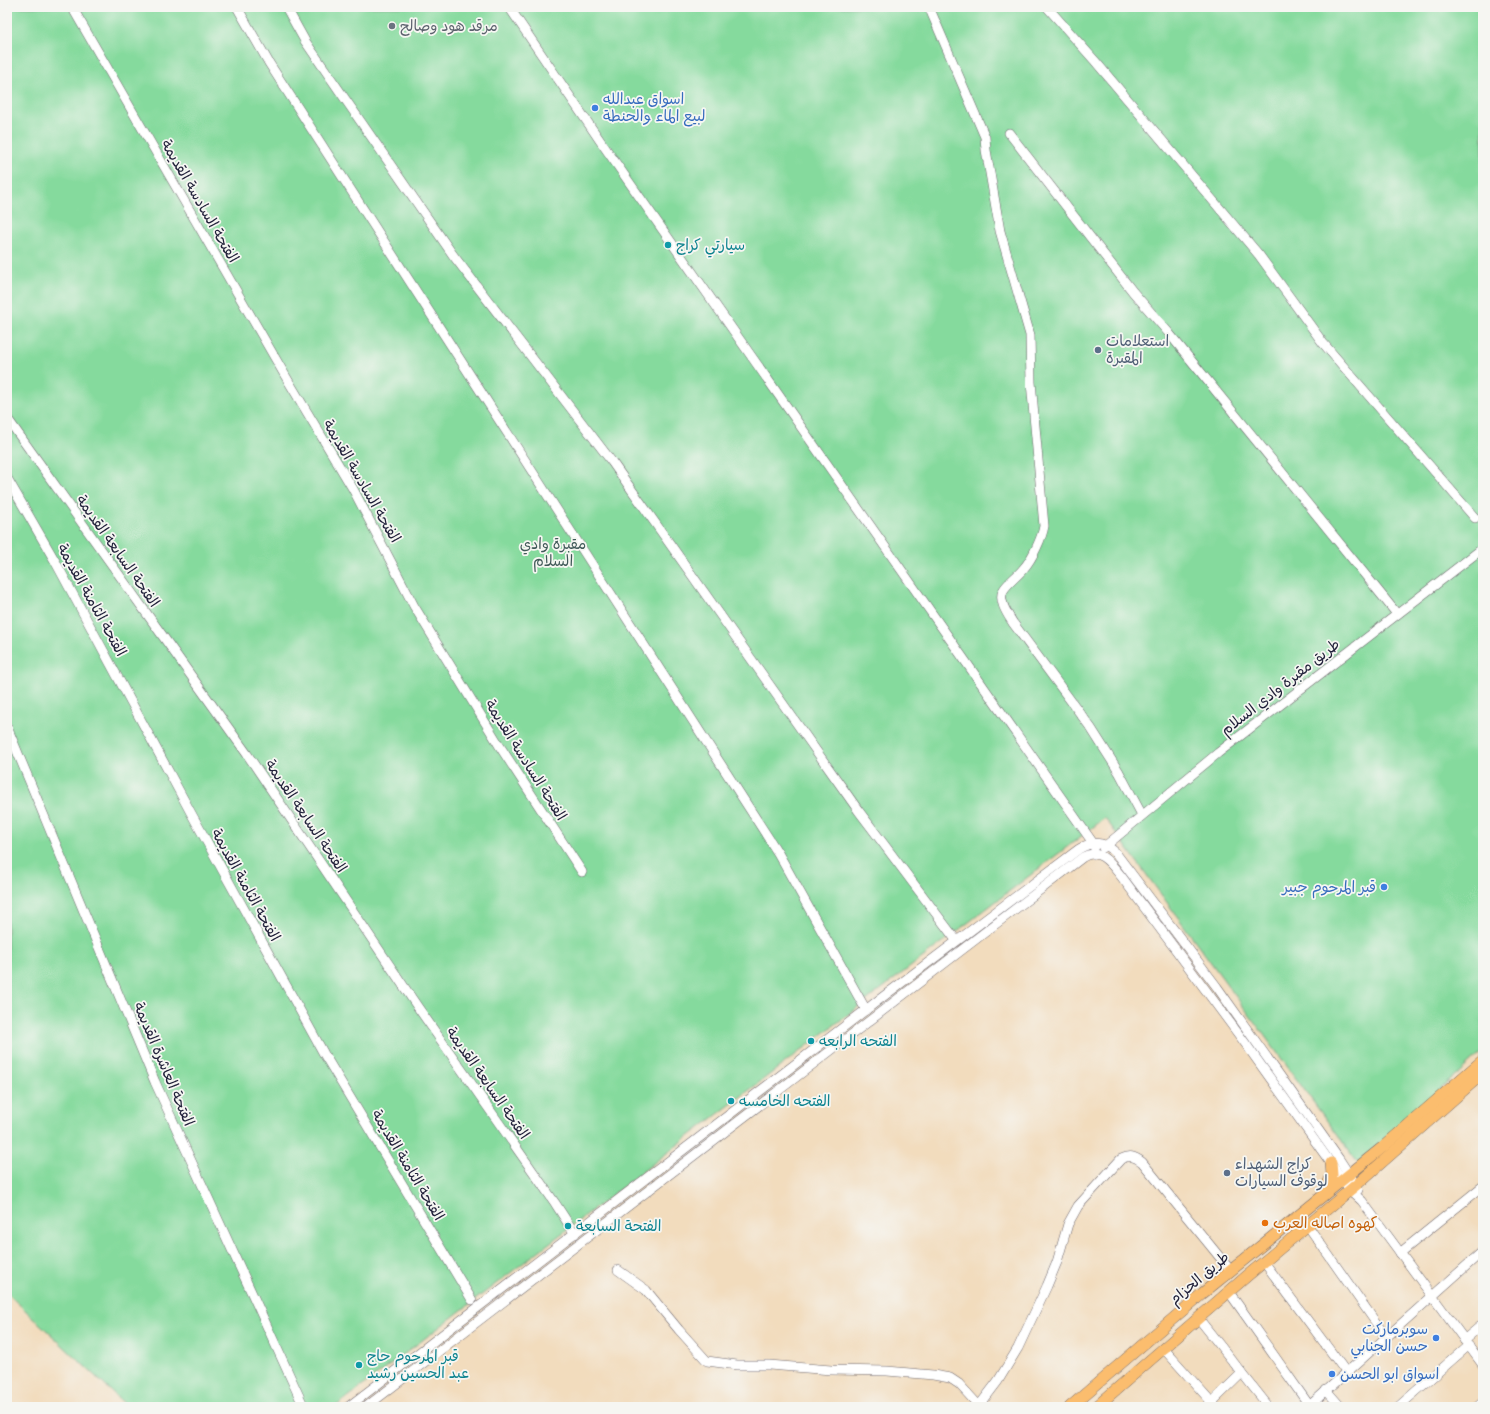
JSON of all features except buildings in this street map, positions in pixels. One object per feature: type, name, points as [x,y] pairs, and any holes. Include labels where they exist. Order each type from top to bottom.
[{"type":"main road","name":"طريق الحزام","points":[[1070,1407],[1231,1271],[1383,1147],[1483,1060]]},
{"type":"main road","name":"طريق الحزام","points":[[1096,1407],[1264,1262],[1354,1188],[1483,1073]]},
{"type":"main road","points":[[1324,1194],[1332,1175],[1332,1163]]},
{"type":"main road","points":[[1120,1365],[1117,1370],[1118,1376],[1128,1380]]},
{"type":"main road","points":[[1095,1386],[1100,1384],[1106,1386],[1109,1390],[1109,1396]]},
{"type":"street","name":"الفتحة السادسة القديمة","points":[[72,7],[286,377],[353,489],[414,606],[499,745],[582,872]]},
{"type":"street","points":[[237,7],[269,63],[778,853],[866,1010]]},
{"type":"street","points":[[286,7],[305,41],[453,255],[612,463],[858,810],[956,940]]},
{"type":"street","points":[[509,7],[605,149],[1093,843],[1098,854],[1107,860],[1121,876],[1332,1163],[1346,1177]]},
{"type":"street","points":[[929,7],[984,137],[1000,231],[1030,335],[1031,382],[1044,526],[1042,536],[1030,561],[1002,592],[1002,600],[1013,623],[1091,728],[1142,815]]},
{"type":"street","points":[[1047,7],[1095,61],[1259,255],[1323,342],[1475,518]]},
{"type":"street","points":[[1009,133],[1133,292],[1188,356],[1397,614]]},
{"type":"street","name":"الفتحة السابعة القديمة","points":[[7,418],[247,754],[417,1006],[555,1203],[575,1234]]},
{"type":"street","name":"الفتحة الثامنة القديمة","points":[[7,478],[55,561],[191,813],[324,1054],[472,1300]]},
{"type":"street","name":"طريق مقبرة وادي السلام","points":[[1098,854],[1106,845],[1224,748],[1483,548]]},
{"type":"street","name":"الفتحة العاشرة القديمة","points":[[7,727],[155,1082],[304,1407]]},
{"type":"street","points":[[352,1406],[956,940],[1079,849],[1093,843],[1106,845],[1115,852],[1226,999],[1362,1201],[1483,1365]]},
{"type":"street","points":[[366,1407],[1082,857],[1098,854]]},
{"type":"street","points":[[902,982],[902,988],[907,992]]},
{"type":"street","points":[[1208,993],[1213,993],[1217,987]]},
{"type":"street","points":[[880,998],[885,1000],[888,1007]]},
{"type":"street","points":[[1217,1005],[1221,999],[1226,999]]},
{"type":"street","points":[[731,1114],[733,1120],[737,1123]]},
{"type":"street","points":[[712,1128],[719,1131],[720,1135]]},
{"type":"street","points":[[618,1270],[646,1290],[707,1361],[737,1365],[769,1365],[831,1370],[887,1370],[933,1375],[950,1378],[959,1384],[979,1406],[998,1381],[1018,1348],[1047,1286],[1057,1262],[1068,1224],[1078,1206],[1121,1159],[1129,1156],[1135,1157],[1142,1162],[1231,1271]]},
{"type":"street","points":[[1400,1253],[1483,1186]]},
{"type":"street","points":[[1308,1226],[1386,1337]]},
{"type":"street","points":[[1229,1292],[1308,1406],[1483,1251]]},
{"type":"street","points":[[1264,1262],[1346,1372]]},
{"type":"street","points":[[1199,1319],[1269,1407]]},
{"type":"street","points":[[1398,1407],[1467,1342],[1483,1324]]},
{"type":"street","points":[[1164,1349],[1212,1405],[1242,1373]]},
{"type":"street","points":[[1326,1390],[1341,1407]]},
{"type":"street","points":[[1477,1407],[1483,1402]]},
{"type":"green space","name":"مقبرة وادي السلام","points":[[7,7],[1483,7],[1483,1051],[1358,1163],[1105,818],[335,1407],[128,1407],[7,1293]]},
{"type":"place","name":"مرقد هود وصالح","points":[[392,26]]},
{"type":"place","name":"اسواق عبدالله لبيع الماء والحنطة","points":[[595,108]]},
{"type":"place","name":"سيارتي كراج","points":[[668,245]]},
{"type":"place","name":"استعلامات المقبرة","points":[[1098,350]]},
{"type":"place","name":"قبر المرحوم جبير","points":[[1384,887]]},
{"type":"place","name":"الفتحه الرابعه","points":[[811,1041]]},
{"type":"place","name":"الفتحه الخامسه","points":[[731,1101]]},
{"type":"place","name":"كراج الشهداء لوقوف السيارات","points":[[1227,1173]]},
{"type":"place","name":"كهوه اصاله العرب","points":[[1265,1223]]},
{"type":"place","name":"الفتحة السابعة","points":[[568,1226]]},
{"type":"place","name":"سوبرماركت حسن الجنابي","points":[[1436,1338]]},
{"type":"place","name":"قبر المرحوم حاج عبد الحسين رشيد","points":[[359,1365]]},
{"type":"place","name":"اسواق ابو الحسن","points":[[1332,1374]]}]
